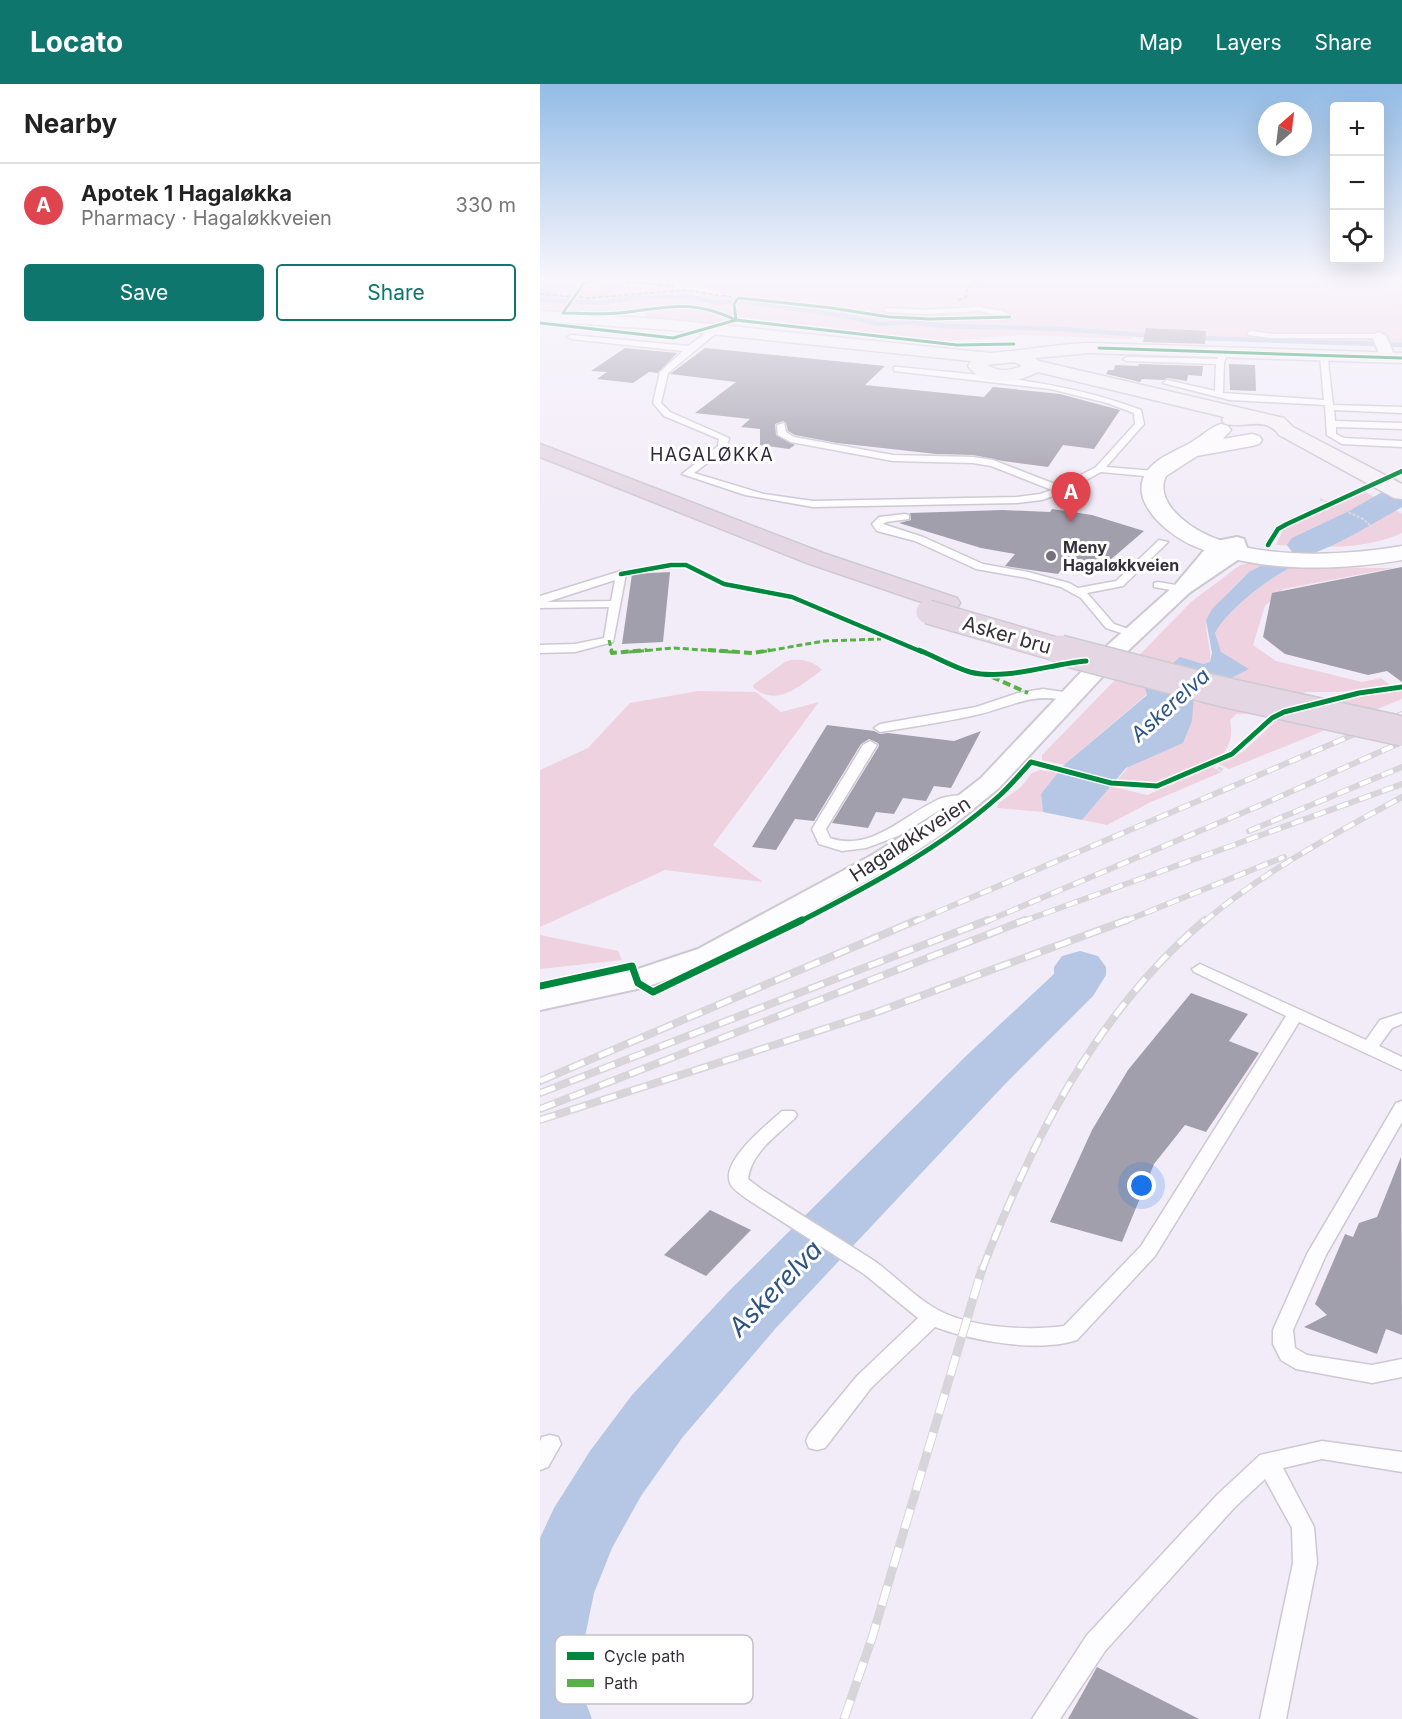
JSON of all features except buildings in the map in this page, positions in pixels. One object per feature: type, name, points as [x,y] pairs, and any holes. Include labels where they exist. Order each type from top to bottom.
[{"type":"highway","points":[[540,436],[622,484]]},
{"type":"highway","points":[[540,450],[938,607]]},
{"type":"highway","points":[[540,465],[793,567],[938,607]]},
{"type":"highway","name":"Asker bru","points":[[938,607],[1126,654],[1402,716]]},
{"type":"highway","name":"Asker bru","points":[[938,607],[1137,671],[1402,731]]},
{"type":"main road","points":[[914,355],[1014,366],[1186,412],[1221,428],[1233,437],[1256,440],[1300,452],[1345,475],[1402,509]]},
{"type":"main road","points":[[1014,366],[1037,355]]},
{"type":"main road","points":[[1014,366],[1029,371],[1032,364],[1060,355]]},
{"type":"main road","points":[[1190,355],[1309,355]]},
{"type":"main road","points":[[1032,364],[1278,423],[1286,431],[1373,475],[1402,493]]},
{"type":"main road","points":[[1221,428],[1228,421],[1252,418]]},
{"type":"main road","points":[[1256,440],[1282,436],[1286,431]]},
{"type":"street","points":[[1221,428],[1216,437],[1197,450],[1171,462],[1155,474],[1152,488],[1157,503],[1163,516],[1177,527],[1231,547],[1277,558],[1336,562],[1402,553]]},
{"type":"street","points":[[1197,450],[1256,440]]},
{"type":"street","points":[[1231,547],[1330,554],[1369,549],[1402,541]]},
{"type":"street","name":"Hagaløkkveien","points":[[540,1000],[635,980],[709,955],[884,860],[971,800],[990,783],[1133,633],[1170,587],[1231,547]]},
{"type":"lane","points":[[683,355],[664,372],[657,403],[667,414],[724,438],[723,447],[687,474],[754,496],[781,502],[813,504],[1017,500],[1042,497],[1061,490],[1099,469],[1140,424],[1138,412],[1115,402],[1071,391],[897,369]]},
{"type":"lane","points":[[1324,355],[1332,435],[1336,439],[1402,444]]},
{"type":"lane","points":[[1127,359],[1222,357],[1219,395]]},
{"type":"lane","points":[[1167,383],[1219,395],[1256,400],[1402,410]]},
{"type":"lane","points":[[1331,424],[1402,426]]},
{"type":"lane","points":[[781,425],[781,432],[791,439],[893,458],[973,460],[993,463],[1061,490]]},
{"type":"lane","points":[[1099,469],[1155,474]]},
{"type":"lane","points":[[905,517],[883,519],[877,524],[881,530],[919,538],[980,567],[1028,575],[1077,591],[1085,596],[1110,626],[1133,633]]},
{"type":"lane","points":[[1077,591],[1119,584],[1163,542]]},
{"type":"lane","points":[[540,600],[621,574],[609,640],[575,648],[540,649]]},
{"type":"lane","points":[[540,605],[615,604]]},
{"type":"lane","points":[[880,728],[940,719],[989,708],[1028,693],[1042,691],[1071,697]]},
{"type":"lane","points":[[870,745],[819,829],[824,841],[842,847],[861,845],[893,833],[943,802],[971,800]]},
{"type":"lane","points":[[1200,969],[1402,1064]]},
{"type":"lane","points":[[788,1115],[745,1160],[738,1172],[738,1181],[754,1194],[864,1264],[932,1317],[989,1332],[1054,1336],[1070,1334],[1148,1251],[1296,1015]]},
{"type":"lane","points":[[1368,1048],[1386,1024],[1402,1018]]},
{"type":"lane","points":[[1402,1107],[1317,1254],[1283,1330],[1283,1344],[1288,1354],[1304,1363],[1372,1374],[1402,1368]]},
{"type":"lane","points":[[817,1441],[864,1382],[932,1317]]},
{"type":"lane","points":[[1045,1719],[1096,1643],[1226,1501],[1268,1462],[1322,1450],[1402,1462]]},
{"type":"lane","points":[[1268,1462],[1303,1527],[1305,1563],[1274,1719]]},
{"type":"path","points":[[1320,499],[1367,522]]},
{"type":"path","points":[[1323,508],[1342,499]]},
{"type":"path","points":[[1199,769],[1221,759]]},
{"type":"path","points":[[1211,764],[1225,771]]},
{"type":"shaded area","points":[[1366,492],[1402,514],[1402,533],[1372,543],[1356,545],[1324,547],[1276,545],[1283,530]]},
{"type":"shaded area","points":[[1264,564],[1238,583],[1218,604],[1207,620],[1210,662],[1147,694],[1064,765],[1042,760],[1042,755],[1191,602],[1240,565]]},
{"type":"shaded area","points":[[1292,567],[1393,568],[1283,589],[1265,606],[1253,645],[1276,661],[1362,682],[1381,678],[1390,685],[1399,685],[1338,692],[1306,692],[1285,699],[1265,713],[1236,714],[1230,720],[1230,739],[1221,756],[1154,783],[1135,783],[1118,779],[1132,763],[1150,756],[1193,708],[1194,697],[1248,669],[1221,653],[1215,633],[1229,615],[1249,596],[1272,578]]},
{"type":"shaded area","points":[[791,660],[808,661],[822,670],[790,692],[781,695],[763,694],[754,688],[753,685]]},
{"type":"shaded area","points":[[1402,690],[1402,699],[1229,769],[1219,764],[1244,751],[1280,717],[1357,696]]},
{"type":"shaded area","points":[[698,691],[756,692],[781,712],[819,702],[713,845],[763,882],[665,870],[540,927],[540,770],[588,748],[630,703]]},
{"type":"shaded area","points":[[1212,767],[1222,772],[1151,802],[1107,825],[1082,820],[1110,786],[1147,795]]},
{"type":"shaded area","points":[[1040,770],[1059,773],[1041,794],[1043,812],[997,808],[999,803],[1021,787],[1032,773]]},
{"type":"shaded area","points":[[540,935],[618,951],[622,960],[540,969]]},
{"type":"water","points":[[1264,564],[1292,567],[1249,596],[1229,615],[1215,633],[1221,652],[1249,669],[1194,697],[1192,721],[1183,743],[1126,768],[1082,820],[1043,812],[1041,794],[1064,765],[1147,695],[1145,688],[1180,657],[1203,664],[1210,662],[1212,653],[1206,620],[1212,609],[1249,572]]},
{"type":"waterway","name":"Askerelva","points":[[1362,516],[1402,494]]},
{"type":"waterway","name":"Askerelva","points":[[1304,545],[1356,519]]},
{"type":"waterway","name":"Askerelva","points":[[540,1656],[555,1593],[581,1532],[616,1473],[657,1416],[751,1311],[986,1069],[1074,984],[1080,975],[1080,967]]},
{"type":"waterway","name":"Askerelva","points":[[540,1687],[550,1719]]},
{"type":"railway","points":[[914,922],[1402,714]]},
{"type":"railway","points":[[985,922],[1261,805],[1402,742]]},
{"type":"railway","points":[[1249,831],[1402,767]]},
{"type":"railway","points":[[1021,922],[1402,784]]},
{"type":"railway","points":[[1204,922],[1275,870],[1402,797]]},
{"type":"railway","points":[[1123,922],[1284,857]]},
{"type":"railway","points":[[540,1081],[917,920]]},
{"type":"railway","points":[[540,1093],[988,920]]},
{"type":"railway","points":[[540,1109],[1025,920]]},
{"type":"railway","points":[[540,1120],[877,1012],[1127,920]]},
{"type":"railway","points":[[982,1270],[1023,1173],[1071,1081],[1131,995],[1166,956],[1205,920]]},
{"type":"railway","points":[[844,1719],[872,1638],[982,1269]]},
{"type":"marked path","points":[[609,640],[612,653],[674,648],[753,653],[824,641],[881,639]]},
{"type":"marked path","points":[[992,677],[1028,693]]},
{"type":"cycle path","points":[[1320,355],[1402,358]]},
{"type":"cycle path","points":[[1268,545],[1278,529],[1287,524],[1402,471]]},
{"type":"cycle path","points":[[621,574],[671,565],[686,565],[724,584],[792,597],[971,672],[985,674],[1014,672],[1086,661]]},
{"type":"cycle path","points":[[540,986],[632,966],[638,983],[653,992],[786,929],[859,891],[953,833],[1000,795],[1031,762],[1111,783],[1143,787],[1157,786],[1232,754],[1272,718],[1284,712],[1359,693],[1402,687]]},
{"type":"place","name":"Apotek 1 Hagaløkka","points":[[1071,522]]},
{"type":"place","name":"Meny Hagaløkkveien","points":[[1051,556]]},
{"type":"district","name":"HAGALØKKA","points":[[712,454]]}]
